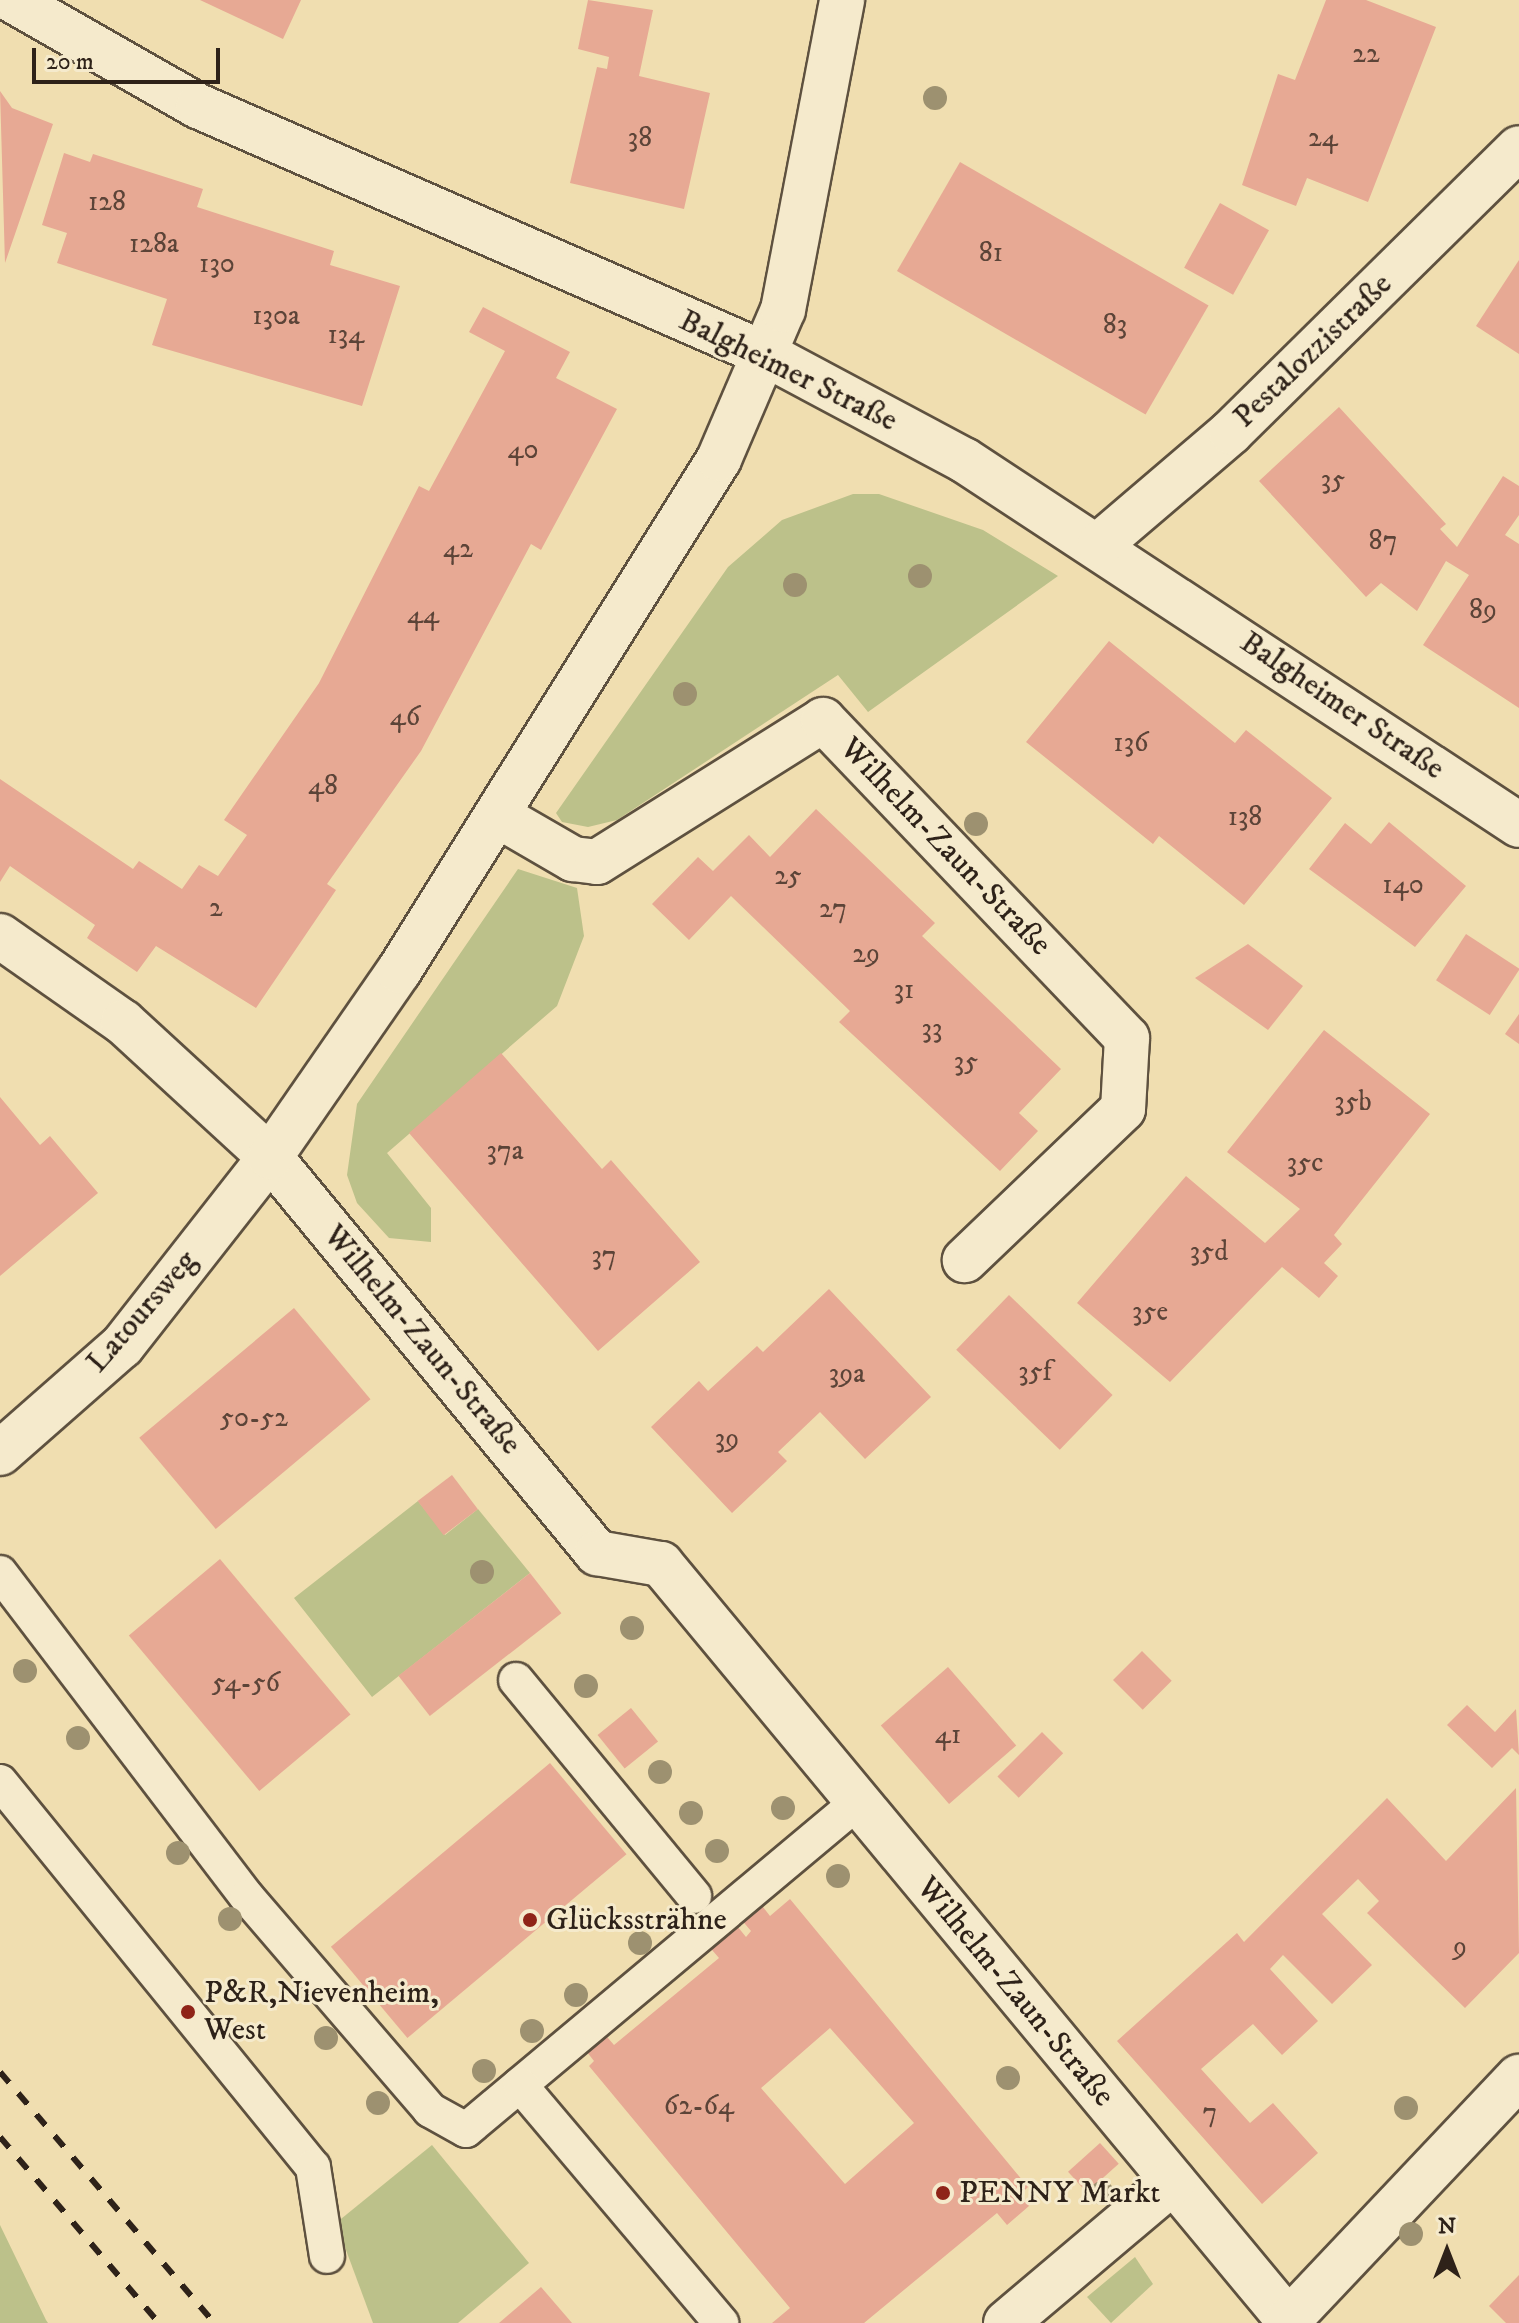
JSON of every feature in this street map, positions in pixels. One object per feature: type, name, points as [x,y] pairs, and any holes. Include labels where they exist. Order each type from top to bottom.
[{"type":"street","name":"Balgheimer Straße","points":[[12,0],[198,106],[767,355],[964,460],[1100,544],[1519,825]]},
{"type":"street","points":[[270,1157],[497,815],[719,459],[767,355],[783,310],[842,0]]},
{"type":"street","name":"Pestalozzistraße","points":[[1100,544],[1231,432],[1519,148]]},
{"type":"street","name":"Wilhelm-Zaun-Straße","points":[[497,815],[573,859],[597,862],[823,720],[1127,1038],[1123,1109],[965,1260]]},
{"type":"street","name":"Wilhelm-Zaun-Straße","points":[[0,936],[123,1022],[270,1157],[597,1553],[661,1564],[1288,2322]]},
{"type":"street","name":"Latoursweg","points":[[0,1453],[122,1346],[270,1157]]},
{"type":"street","points":[[1288,2322],[1514,2093]]},
{"type":"street","points":[[1006,2323],[1173,2182]]},
{"type":"lane","points":[[0,1573],[247,1897],[430,2110],[466,2130],[858,1802]]},
{"type":"lane","points":[[516,1680],[694,1896]]},
{"type":"lane","points":[[0,1782],[313,2167],[327,2256]]},
{"type":"lane","points":[[520,2085],[721,2323]]},
{"type":"green space","points":[[853,494],[879,494],[983,530],[1058,576],[868,712],[838,675],[617,820],[588,827],[562,822],[556,813],[728,567],[782,520]]},
{"type":"green space","points":[[518,869],[577,888],[584,936],[557,1006],[387,1153],[431,1208],[431,1242],[389,1238],[357,1203],[347,1175],[357,1104]]},
{"type":"green space","points":[[418,1501],[445,1535],[478,1509],[530,1573],[372,1697],[294,1598]]},
{"type":"green space","points":[[432,2145],[529,2263],[458,2323],[373,2323],[336,2223]]},
{"type":"green space","points":[[0,2225],[46,2320],[48,2323],[0,2323]]},
{"type":"green space","points":[[1135,2257],[1153,2284],[1111,2323],[1087,2297]]},
{"type":"building","points":[[200,0],[301,0],[283,39]]},
{"type":"building","points":[[588,0],[653,10],[639,76],[710,93],[684,209],[570,183],[597,67],[607,69],[609,57],[578,49]]},
{"type":"building","points":[[1326,0],[1366,0],[1436,27],[1368,202],[1307,178],[1296,206],[1242,185],[1278,74],[1295,80]]},
{"type":"building","points":[[0,91],[12,108],[53,124],[5,263]]},
{"type":"building","points":[[64,153],[90,162],[93,154],[203,189],[197,207],[334,251],[330,265],[400,286],[362,406],[152,345],[167,299],[57,263],[67,233],[42,225]]},
{"type":"building","points":[[960,162],[1209,305],[1146,415],[897,271]]},
{"type":"building","points":[[1220,203],[1269,230],[1233,295],[1184,268]]},
{"type":"building","points":[[1519,260],[1519,354],[1476,326]]},
{"type":"building","points":[[483,307],[570,352],[556,378],[617,409],[541,550],[531,544],[421,751],[327,884],[336,890],[256,1008],[156,946],[137,972],[87,938],[95,925],[10,866],[0,882],[0,779],[133,869],[139,861],[182,889],[199,865],[218,876],[247,835],[224,820],[319,683],[419,486],[429,491],[505,351],[469,332]]},
{"type":"building","points":[[1339,407],[1446,524],[1440,529],[1457,547],[1503,476],[1519,486],[1519,515],[1505,535],[1519,544],[1519,708],[1423,645],[1469,575],[1446,561],[1417,611],[1381,583],[1366,597],[1259,481]]},
{"type":"building","points":[[1109,641],[1235,743],[1246,730],[1332,798],[1244,905],[1159,836],[1153,844],[1026,742]]},
{"type":"building","points":[[816,809],[935,923],[922,936],[1061,1069],[1019,1113],[1038,1131],[1000,1171],[839,1022],[850,1011],[731,896],[689,940],[652,904],[698,857],[713,871],[749,835],[770,857]]},
{"type":"building","points":[[1389,822],[1466,886],[1415,947],[1309,869],[1345,823],[1371,844]]},
{"type":"building","points":[[1466,934],[1519,968],[1490,1015],[1436,980]]},
{"type":"building","points":[[1248,944],[1303,986],[1268,1030],[1195,978]]},
{"type":"building","points":[[1519,1014],[1519,1044],[1505,1034]]},
{"type":"building","points":[[1324,1030],[1430,1114],[1334,1235],[1342,1244],[1324,1263],[1338,1276],[1319,1298],[1282,1267],[1170,1382],[1077,1303],[1186,1176],[1265,1243],[1300,1209],[1227,1152]]},
{"type":"building","points":[[501,1053],[602,1169],[611,1160],[700,1262],[598,1351],[409,1133]]},
{"type":"building","points":[[0,1097],[40,1145],[50,1136],[98,1193],[0,1276]]},
{"type":"building","points":[[829,1289],[931,1397],[865,1459],[820,1412],[778,1452],[787,1461],[732,1513],[651,1427],[699,1381],[708,1391],[757,1346],[763,1352]]},
{"type":"building","points":[[1009,1295],[1113,1395],[1060,1450],[956,1350]]},
{"type":"building","points":[[294,1308],[370,1399],[216,1529],[139,1438]]},
{"type":"building","points":[[452,1475],[478,1509],[444,1535],[418,1501]]},
{"type":"building","points":[[220,1559],[350,1715],[259,1791],[129,1635]]},
{"type":"building","points":[[530,1573],[561,1613],[430,1716],[398,1676]]},
{"type":"building","points":[[1142,1651],[1172,1681],[1143,1710],[1113,1680]]},
{"type":"building","points":[[948,1667],[1016,1745],[949,1804],[881,1725]]},
{"type":"building","points":[[1467,1705],[1495,1732],[1516,1709],[1519,1755],[1512,1748],[1492,1768],[1447,1725]]},
{"type":"building","points":[[631,1708],[658,1741],[625,1768],[598,1735]]},
{"type":"building","points":[[1042,1732],[1063,1753],[1019,1798],[997,1777]]},
{"type":"building","points":[[550,1763],[626,1854],[407,2038],[331,1947]]},
{"type":"building","points":[[1516,1788],[1519,1953],[1465,2008],[1367,1913],[1379,1901],[1358,1879],[1322,1914],[1372,1965],[1332,2004],[1283,1955],[1270,1969],[1318,2021],[1282,2055],[1253,2024],[1201,2069],[1250,2123],[1273,2103],[1318,2153],[1262,2204],[1117,2041],[1237,1933],[1244,1942],[1387,1798],[1446,1861]]},
{"type":"building","points":[[790,1899],[1028,2187],[1020,2195],[1029,2206],[1007,2225],[997,2213],[864,2323],[772,2323],[790,2308],[589,2066],[594,2061],[583,2047],[602,2031],[614,2045],[719,1958],[706,1943],[733,1921],[746,1937],[751,1931],[740,1918],[759,1902],[770,1916]],"holes":[[[830,2028],[914,2123],[845,2184],[761,2088]]]},
{"type":"building","points":[[1100,2143],[1119,2164],[1087,2193],[1068,2172]]},
{"type":"building","points":[[1519,2275],[1519,2323],[1506,2323],[1489,2306]]},
{"type":"building","points":[[541,2287],[572,2323],[499,2323]]},
{"type":"railway","points":[[0,2072],[214,2323]]},
{"type":"railway","points":[[0,2137],[159,2323]]},
{"type":"place","name":"Glückssträhne","points":[[530,1920]]},
{"type":"place","name":"P&R,Nievenheim, West","points":[[188,2012]]},
{"type":"place","name":"PENNY Markt","points":[[943,2193]]}]
